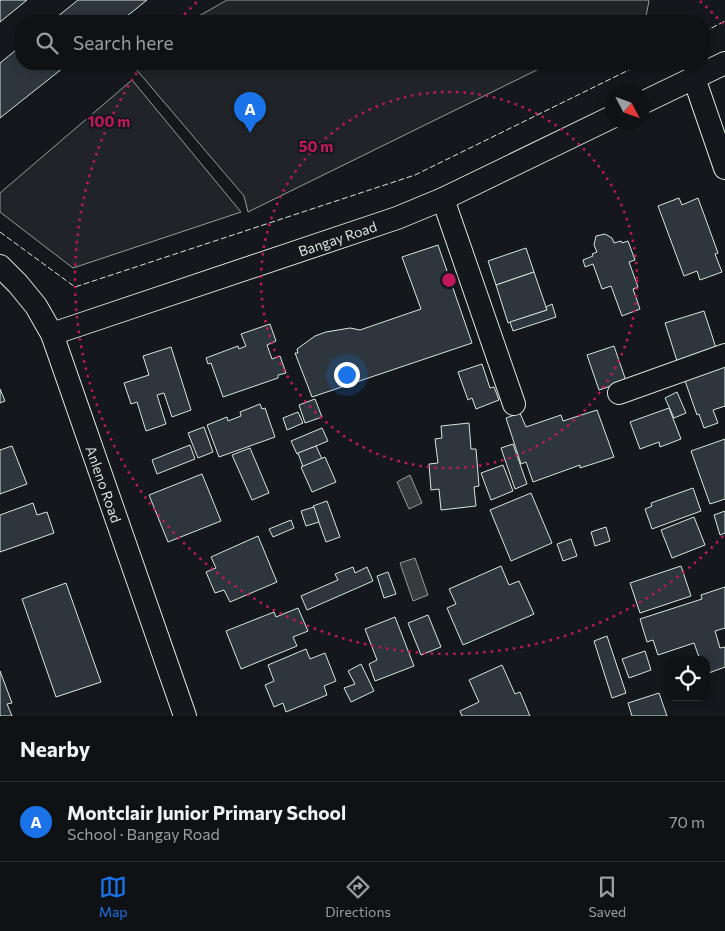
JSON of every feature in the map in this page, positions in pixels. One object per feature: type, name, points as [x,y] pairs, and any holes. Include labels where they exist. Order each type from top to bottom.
[{"type":"street","points":[[650,99],[725,63]]},
{"type":"street","points":[[694,78],[725,168]]},
{"type":"street","name":"Bangay Road","points":[[52,334],[397,218],[443,199],[605,120]]},
{"type":"street","points":[[443,199],[514,404]]},
{"type":"street","name":"Anleno Road","points":[[0,266],[36,306],[52,334],[185,716]]},
{"type":"street","points":[[619,393],[725,355]]},
{"type":"shaded area","points":[[227,0],[649,1],[646,15],[201,15]]},
{"type":"shaded area","points":[[137,70],[537,70],[248,212],[244,196]]},
{"type":"shaded area","points":[[132,80],[241,212],[73,268],[0,212],[0,193]]},
{"type":"shaded area","points":[[410,475],[422,503],[409,509],[397,482]]},
{"type":"shaded area","points":[[415,558],[428,595],[413,601],[400,563]]},
{"type":"building","points":[[0,0],[27,0],[0,22]]},
{"type":"building","points":[[78,0],[147,0],[128,15],[59,15]]},
{"type":"building","points":[[15,51],[15,70],[60,70],[0,118],[0,63]]},
{"type":"building","points":[[679,198],[682,205],[698,198],[718,253],[715,254],[722,272],[700,280],[697,271],[684,276],[658,206]]},
{"type":"building","points":[[605,234],[612,238],[614,243],[628,241],[635,260],[629,262],[638,287],[633,289],[640,309],[622,316],[611,286],[602,289],[593,264],[585,267],[583,260],[597,252],[594,245],[596,236]]},
{"type":"building","points":[[438,245],[472,343],[312,397],[295,353],[298,353],[297,349],[315,336],[326,332],[350,328],[360,330],[421,309],[402,257]]},
{"type":"building","points":[[526,248],[534,272],[496,285],[488,261]]},
{"type":"building","points":[[534,272],[547,310],[508,323],[496,285]]},
{"type":"building","points":[[552,304],[556,317],[513,331],[510,322],[547,310],[546,307]]},
{"type":"building","points":[[704,311],[716,348],[677,361],[665,323]]},
{"type":"building","points":[[270,324],[276,341],[267,345],[272,359],[280,356],[286,373],[278,375],[278,378],[223,397],[211,363],[208,364],[206,358],[238,346],[239,349],[246,346],[241,334]]},
{"type":"building","points":[[614,346],[626,381],[599,390],[587,355]]},
{"type":"building","points":[[171,347],[191,410],[172,417],[164,393],[157,395],[166,424],[146,431],[137,402],[131,404],[124,383],[149,375],[143,356]]},
{"type":"building","points":[[725,362],[725,406],[713,410],[718,423],[704,428],[699,414],[697,415],[684,378]]},
{"type":"building","points":[[482,364],[490,388],[494,387],[499,400],[476,409],[472,398],[468,400],[458,372]]},
{"type":"building","points":[[0,389],[5,401],[0,403]]},
{"type":"building","points":[[677,392],[686,413],[674,418],[665,398]]},
{"type":"building","points":[[315,399],[322,417],[305,423],[299,405]]},
{"type":"building","points":[[260,404],[262,409],[265,408],[275,437],[219,457],[207,425],[227,417],[228,421],[241,416],[240,412]]},
{"type":"building","points":[[669,408],[681,439],[660,447],[659,442],[640,449],[630,422]]},
{"type":"building","points":[[597,410],[614,457],[580,468],[580,465],[533,482],[526,462],[521,464],[506,418],[520,413],[526,427],[561,415],[563,421]]},
{"type":"building","points":[[298,412],[303,423],[287,430],[283,418]]},
{"type":"building","points":[[469,423],[471,449],[476,449],[479,486],[474,487],[476,506],[441,510],[439,489],[431,490],[429,464],[438,463],[435,439],[442,438],[441,426]]},
{"type":"building","points":[[204,427],[213,452],[198,458],[188,433]]},
{"type":"building","points":[[322,428],[328,441],[297,454],[291,441]]},
{"type":"building","points":[[725,439],[725,499],[710,504],[691,451]]},
{"type":"building","points":[[513,444],[527,484],[515,489],[501,448]]},
{"type":"building","points":[[190,445],[195,459],[157,474],[152,460]]},
{"type":"building","points":[[12,446],[27,484],[0,494],[0,450]]},
{"type":"building","points":[[316,446],[322,459],[303,467],[298,453]]},
{"type":"building","points":[[250,448],[269,493],[252,500],[232,455]]},
{"type":"building","points":[[325,457],[336,482],[312,492],[301,467]]},
{"type":"building","points":[[503,465],[513,491],[491,500],[481,473]]},
{"type":"building","points":[[202,474],[221,521],[168,542],[149,495]]},
{"type":"building","points":[[693,488],[701,511],[652,529],[645,509],[652,506],[651,503]]},
{"type":"building","points":[[531,493],[552,543],[511,561],[490,510]]},
{"type":"building","points":[[327,501],[340,537],[326,542],[313,506]]},
{"type":"building","points":[[33,503],[37,515],[47,512],[54,533],[0,552],[0,515]]},
{"type":"building","points":[[314,507],[319,522],[306,526],[301,511]]},
{"type":"building","points":[[725,511],[725,533],[720,535],[714,515]]},
{"type":"building","points":[[694,517],[705,545],[672,558],[661,530]]},
{"type":"building","points":[[291,520],[294,528],[273,537],[269,529]]},
{"type":"building","points":[[606,527],[610,541],[595,546],[591,532]]},
{"type":"building","points":[[258,536],[277,582],[230,602],[224,590],[215,593],[206,572],[216,568],[211,557]]},
{"type":"building","points":[[571,539],[577,556],[563,561],[557,544]]},
{"type":"building","points":[[501,566],[509,585],[519,581],[534,614],[463,645],[447,608],[456,604],[449,589]]},
{"type":"building","points":[[681,566],[691,596],[640,613],[630,583]]},
{"type":"building","points":[[353,567],[355,573],[367,567],[373,581],[307,610],[301,596],[338,580],[335,574]]},
{"type":"building","points":[[388,572],[396,594],[384,598],[377,576]]},
{"type":"building","points":[[66,583],[101,682],[56,697],[22,599]]},
{"type":"building","points":[[725,587],[725,628],[715,631],[720,648],[725,647],[725,667],[710,673],[710,656],[699,656],[694,643],[658,655],[653,640],[647,642],[640,619],[702,599],[701,595]]},
{"type":"building","points":[[298,608],[308,631],[293,637],[297,646],[241,669],[226,631],[274,612],[276,617]]},
{"type":"building","points":[[428,615],[441,647],[421,655],[408,623]]},
{"type":"building","points":[[395,617],[414,666],[375,681],[369,664],[377,660],[365,629]]},
{"type":"building","points":[[607,636],[626,693],[612,698],[594,641]]},
{"type":"building","points":[[306,649],[310,659],[325,653],[336,681],[324,686],[327,695],[286,712],[283,703],[274,707],[265,685],[274,681],[268,665]]},
{"type":"building","points":[[645,651],[651,670],[629,678],[622,659]]},
{"type":"building","points":[[361,664],[374,691],[351,702],[344,688],[355,684],[348,671]]},
{"type":"building","points":[[502,665],[515,694],[520,692],[530,716],[462,716],[460,711],[479,702],[469,680]]},
{"type":"building","points":[[0,671],[12,703],[7,704],[12,716],[0,716]]},
{"type":"building","points":[[659,693],[667,716],[632,716],[628,703]]},
{"type":"fence","points":[[710,29],[725,21]]},
{"type":"fence","points":[[0,232],[75,287],[415,175],[629,70]]},
{"type":"place","name":"Montclair Junior Primary School","points":[[250,133]]}]
